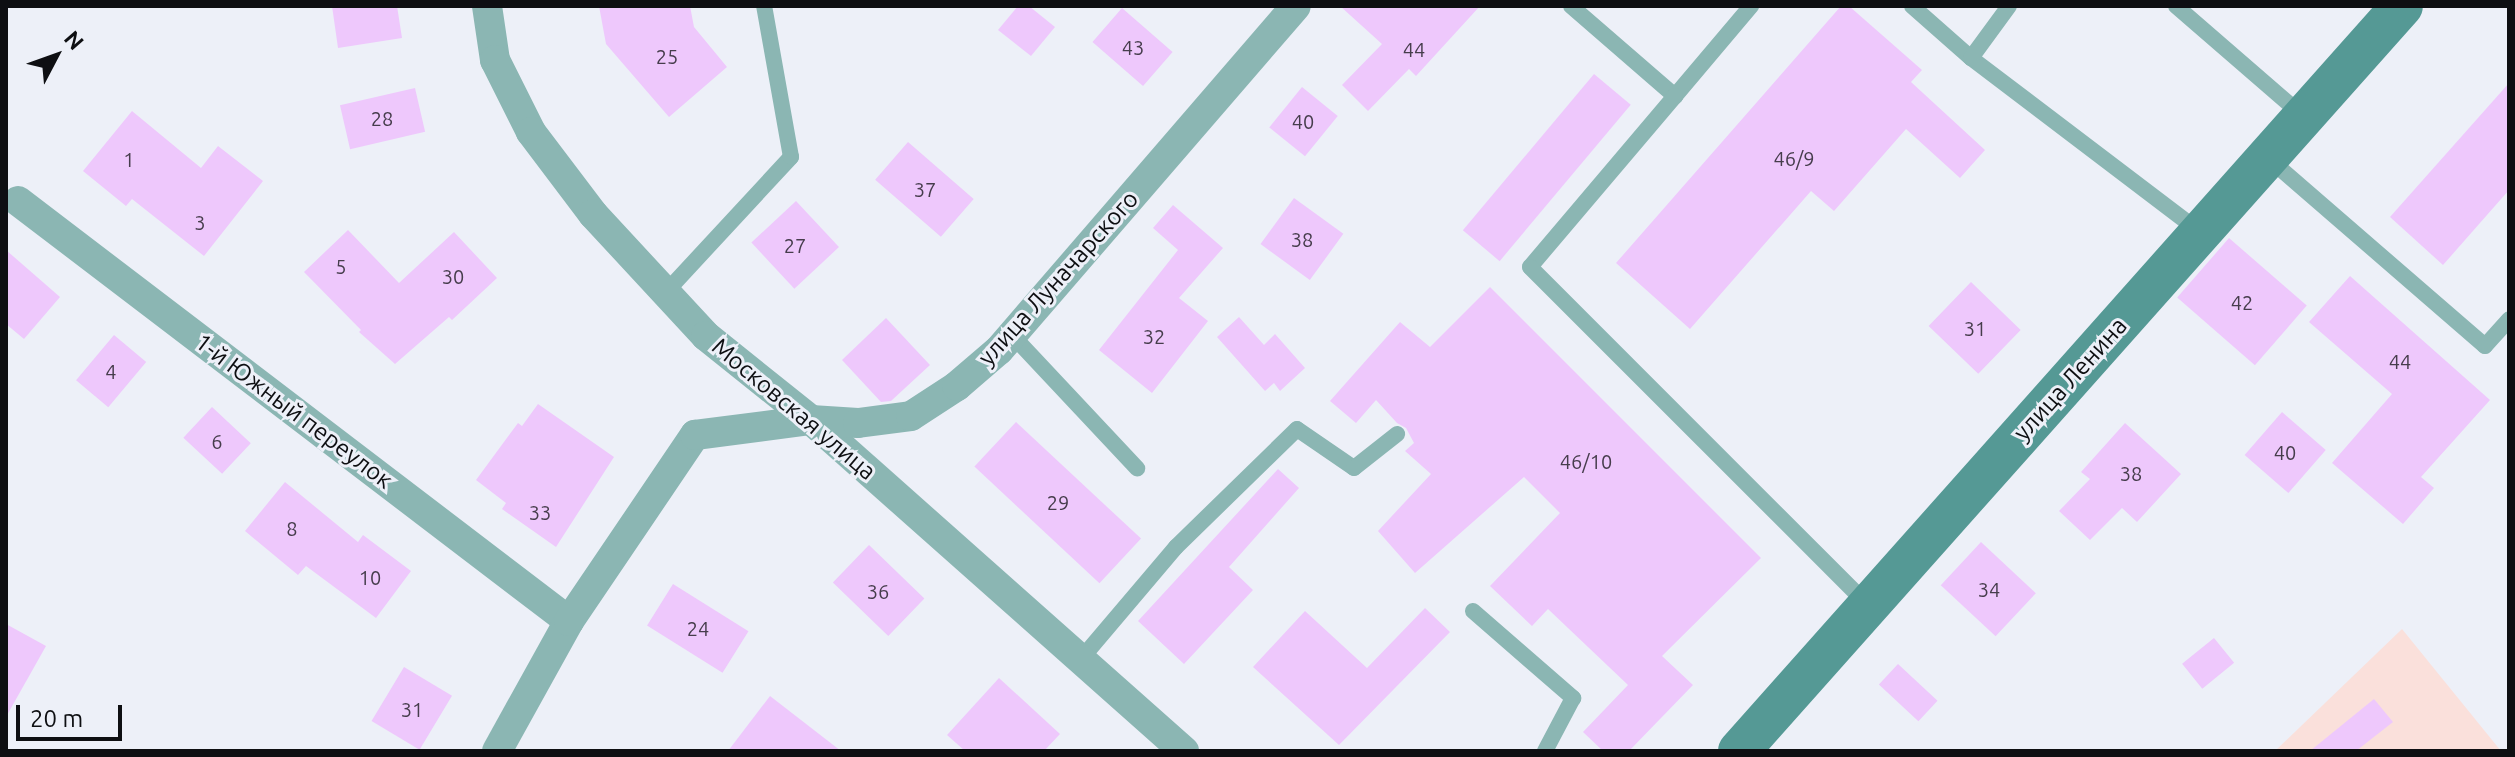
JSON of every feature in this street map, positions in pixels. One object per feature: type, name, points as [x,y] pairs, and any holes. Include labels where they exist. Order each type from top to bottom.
[{"type":"street","name":"Московская улица","points":[[487,6],[495,60],[531,132],[593,214],[706,336],[811,420],[1184,751]]},
{"type":"street","name":"улица Луначарского","points":[[497,751],[569,621],[695,435],[811,420],[858,423],[911,416],[957,386],[1012,335],[1296,6]]},
{"type":"street","name":"улица Ленина","points":[[1739,751],[2402,6]]},
{"type":"street","name":"1-й Южный переулок","points":[[18,201],[569,621]]},
{"type":"lane","points":[[666,292],[791,157],[764,6]]},
{"type":"lane","points":[[1571,6],[1675,96]]},
{"type":"lane","points":[[1751,6],[1530,267],[1868,605]]},
{"type":"lane","points":[[1912,6],[1971,58],[2200,233]]},
{"type":"lane","points":[[1971,58],[2009,6]]},
{"type":"lane","points":[[2176,6],[2304,116]]},
{"type":"lane","points":[[2267,157],[2485,346],[2509,319]]},
{"type":"lane","points":[[1012,335],[1137,468]]},
{"type":"lane","points":[[1081,659],[1176,547],[1297,429],[1354,468],[1397,434]]},
{"type":"lane","points":[[1473,611],[1573,698],[1545,751]]},
{"type":"shaded area","points":[[2402,629],[2501,751],[2275,751]]},
{"type":"building","points":[[332,6],[397,6],[402,38],[338,48]]},
{"type":"building","points":[[599,6],[690,6],[694,27],[727,67],[669,117],[606,44]]},
{"type":"building","points":[[1018,6],[1029,6],[1055,27],[1031,56],[998,30]]},
{"type":"building","points":[[1340,6],[1480,6],[1416,76],[1409,69],[1368,111],[1342,85],[1382,44]]},
{"type":"building","points":[[1841,6],[1849,6],[1922,70],[1911,82],[1985,150],[1960,178],[1906,129],[1834,211],[1811,191],[1690,329],[1616,263]]},
{"type":"building","points":[[1122,8],[1173,52],[1143,86],[1092,42]]},
{"type":"building","points":[[1594,74],[1631,105],[1500,261],[1463,230]]},
{"type":"building","points":[[2509,83],[2509,190],[2443,265],[2390,217]]},
{"type":"building","points":[[1302,87],[1338,116],[1305,156],[1269,127]]},
{"type":"building","points":[[415,88],[425,132],[350,149],[340,105]]},
{"type":"building","points":[[132,111],[201,168],[218,146],[263,181],[204,256],[132,199],[126,206],[83,171]]},
{"type":"building","points":[[908,142],[974,199],[941,237],[875,180]]},
{"type":"building","points":[[1294,198],[1343,234],[1310,280],[1260,244]]},
{"type":"building","points":[[796,201],[839,247],[794,289],[751,243]]},
{"type":"building","points":[[1173,205],[1223,248],[1179,298],[1208,321],[1152,393],[1099,350],[1178,250],[1153,228]]},
{"type":"building","points":[[348,230],[399,283],[454,232],[497,278],[452,320],[449,317],[395,364],[359,332],[361,330],[304,272]]},
{"type":"building","points":[[2229,238],[2307,306],[2255,365],[2177,298]]},
{"type":"building","points":[[6,250],[60,297],[24,339],[6,324]]},
{"type":"building","points":[[2350,276],[2490,400],[2421,477],[2434,488],[2403,524],[2332,463],[2392,394],[2309,322]]},
{"type":"building","points":[[1971,282],[2021,330],[1978,374],[1929,326]]},
{"type":"building","points":[[1490,287],[1761,558],[1662,656],[1693,685],[1629,751],[1603,751],[1583,732],[1628,685],[1548,609],[1532,626],[1490,586],[1560,513],[1524,477],[1415,573],[1378,531],[1431,474],[1405,451],[1414,443],[1406,428],[1397,423],[1376,400],[1356,423],[1330,401],[1400,322],[1430,347]]},
{"type":"building","points":[[1239,317],[1264,345],[1275,334],[1305,368],[1280,391],[1274,383],[1265,391],[1217,337]]},
{"type":"building","points":[[886,318],[930,365],[891,401],[881,402],[842,360]]},
{"type":"building","points":[[114,335],[146,362],[108,407],[76,380]]},
{"type":"building","points":[[538,404],[614,457],[556,547],[502,509],[506,503],[476,480],[518,423],[522,426]]},
{"type":"building","points":[[212,407],[251,443],[222,474],[183,438]]},
{"type":"building","points":[[2282,412],[2326,450],[2288,493],[2245,455]]},
{"type":"building","points":[[1016,422],[1141,539],[1099,583],[974,467]]},
{"type":"building","points":[[2125,423],[2181,474],[2137,522],[2122,508],[2090,540],[2059,511],[2090,479],[2081,472]]},
{"type":"building","points":[[1278,469],[1299,488],[1229,567],[1253,590],[1184,664],[1138,621]]},
{"type":"building","points":[[285,482],[358,542],[363,535],[411,571],[376,618],[306,566],[298,575],[245,531]]},
{"type":"building","points":[[1981,542],[2036,593],[1996,636],[1941,585]]},
{"type":"building","points":[[869,545],[924,598],[888,636],[833,582]]},
{"type":"building","points":[[673,584],[748,631],[723,673],[647,626]]},
{"type":"building","points":[[1425,608],[1450,632],[1339,745],[1253,667],[1305,611],[1367,668]]},
{"type":"building","points":[[6,624],[46,646],[6,717]]},
{"type":"building","points":[[2214,638],[2234,663],[2202,689],[2182,664]]},
{"type":"building","points":[[1898,664],[1937,701],[1918,721],[1879,684]]},
{"type":"building","points":[[404,667],[452,696],[420,750],[372,721]]},
{"type":"building","points":[[999,678],[1060,734],[1044,751],[965,751],[947,735]]},
{"type":"building","points":[[770,696],[841,751],[728,751]]},
{"type":"building","points":[[2374,699],[2393,722],[2356,751],[2310,751]]}]
